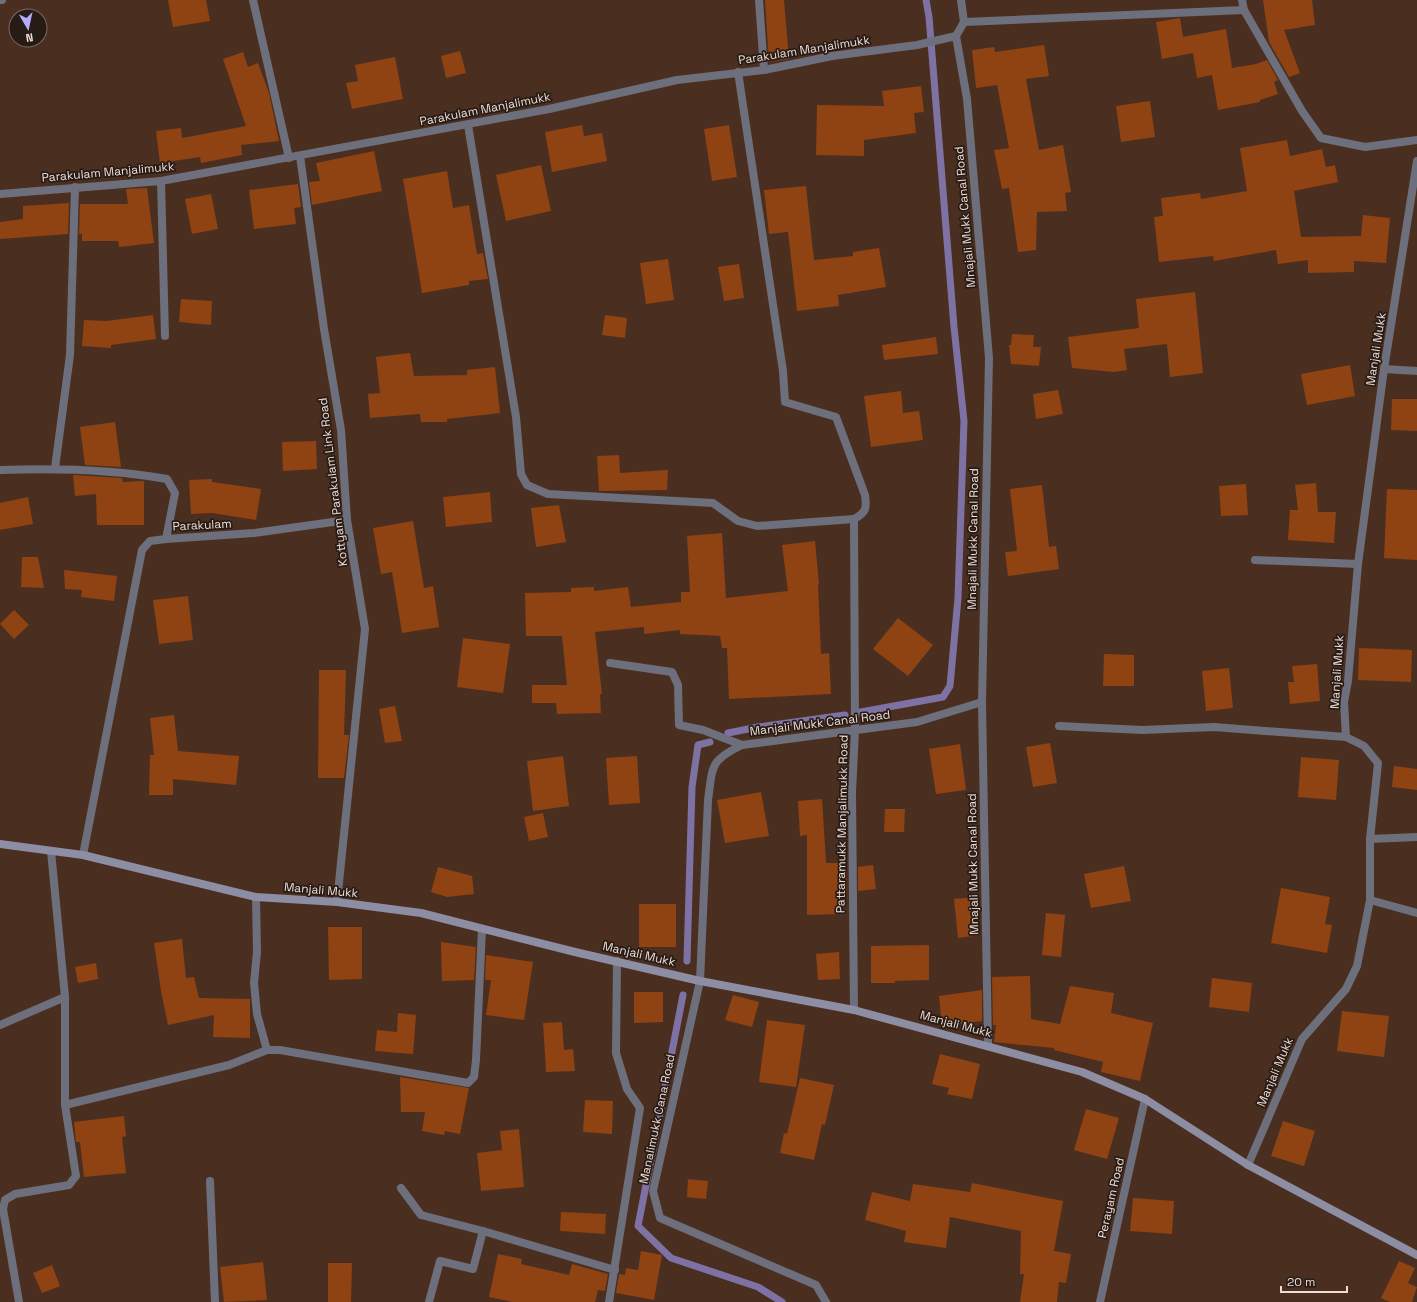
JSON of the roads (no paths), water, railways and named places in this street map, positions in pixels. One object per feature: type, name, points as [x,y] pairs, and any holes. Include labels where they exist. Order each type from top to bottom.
[{"type":"street","points":[[253,0],[289,158]]},
{"type":"street","points":[[760,0],[764,70]]},
{"type":"street","points":[[956,36],[964,22],[960,0]]},
{"type":"street","points":[[1242,0],[1244,10],[1302,112],[1321,138],[1365,146],[1417,140]]},
{"type":"street","points":[[964,22],[1244,10]]},
{"type":"street","name":"Parakulam Manjalimukk","points":[[0,194],[75,186],[161,181],[468,125],[549,109],[677,80],[764,70],[832,56],[917,45],[956,36]]},
{"type":"street","name":"Mnajali Mukk Canal Road","points":[[956,36],[967,99],[989,358],[982,702],[988,1045]]},
{"type":"street","points":[[468,125],[516,417],[521,474],[527,485],[548,494],[713,503],[738,521],[757,526],[854,519],[863,514],[867,506],[865,495],[836,417],[785,402],[783,371],[738,72]]},
{"type":"street","name":"Kottyam Parakulam Link Road","points":[[300,156],[324,329],[340,430],[347,520],[366,629],[337,902]]},
{"type":"street","name":"Manjali Mukk","points":[[1248,1165],[1302,1039],[1346,989],[1357,966],[1370,900],[1370,839],[1378,763],[1364,746],[1346,737],[1344,702],[1348,681],[1358,564],[1384,369],[1417,161]]},
{"type":"street","points":[[161,181],[165,336]]},
{"type":"street","points":[[55,468],[70,354],[75,186]]},
{"type":"street","points":[[1384,369],[1417,371]]},
{"type":"street","name":"Parakulam","points":[[0,470],[55,468],[139,474],[167,479],[175,493],[166,538],[254,533],[347,520]]},
{"type":"street","name":"Pattaramukk Manjalimukk Road","points":[[854,519],[855,731],[852,792],[854,1010]]},
{"type":"street","points":[[83,855],[142,550],[150,541],[166,538]]},
{"type":"street","points":[[1255,560],[1358,564]]},
{"type":"street","points":[[610,663],[672,672],[678,685],[678,725],[704,730],[742,745]]},
{"type":"street","name":"Manjali Mukk Canal Road","points":[[700,981],[708,800],[712,772],[717,760],[723,754],[742,745],[917,722],[982,702]]},
{"type":"street","points":[[1059,726],[1142,730],[1214,727],[1346,737]]},
{"type":"street","points":[[1370,839],[1417,837]]},
{"type":"street","name":"Manjali Mukk","points":[[0,844],[83,855],[256,897],[337,902],[421,913],[700,981],[854,1010],[988,1045],[1082,1072],[1145,1099],[1248,1165],[1417,1255]]},
{"type":"street","points":[[19,1302],[3,1209],[5,1200],[15,1194],[70,1184],[76,1176],[76,1166],[71,1148],[65,1104],[65,997],[51,851]]},
{"type":"street","points":[[256,897],[257,952],[254,983],[257,1014],[266,1050]]},
{"type":"street","points":[[1370,900],[1417,914]]},
{"type":"street","points":[[65,1104],[229,1065],[266,1050],[280,1050],[468,1083],[474,1077],[476,1060],[482,929]]},
{"type":"street","points":[[608,1302],[615,1270],[640,1108],[627,1088],[616,1053],[617,962]]},
{"type":"street","name":"Manalimukk Cana Road","points":[[700,981],[653,1191],[660,1218],[816,1285],[826,1302]]},
{"type":"street","points":[[0,1025],[65,997]]},
{"type":"street","name":"Perayam Road","points":[[1100,1302],[1145,1099]]},
{"type":"street","points":[[210,1181],[215,1302]]},
{"type":"street","points":[[400,1188],[421,1215],[483,1231],[615,1270]]},
{"type":"street","points":[[429,1302],[440,1261],[473,1269],[483,1231]]},
{"type":"waterway","points":[[861,712],[943,697],[950,686],[958,598],[964,421],[954,327],[929,17],[926,0]]},
{"type":"waterway","points":[[728,733],[758,727],[845,715]]},
{"type":"waterway","points":[[687,961],[692,787],[698,745],[710,742]]},
{"type":"waterway","points":[[683,995],[638,1226],[671,1258],[758,1287],[782,1302]]}]
